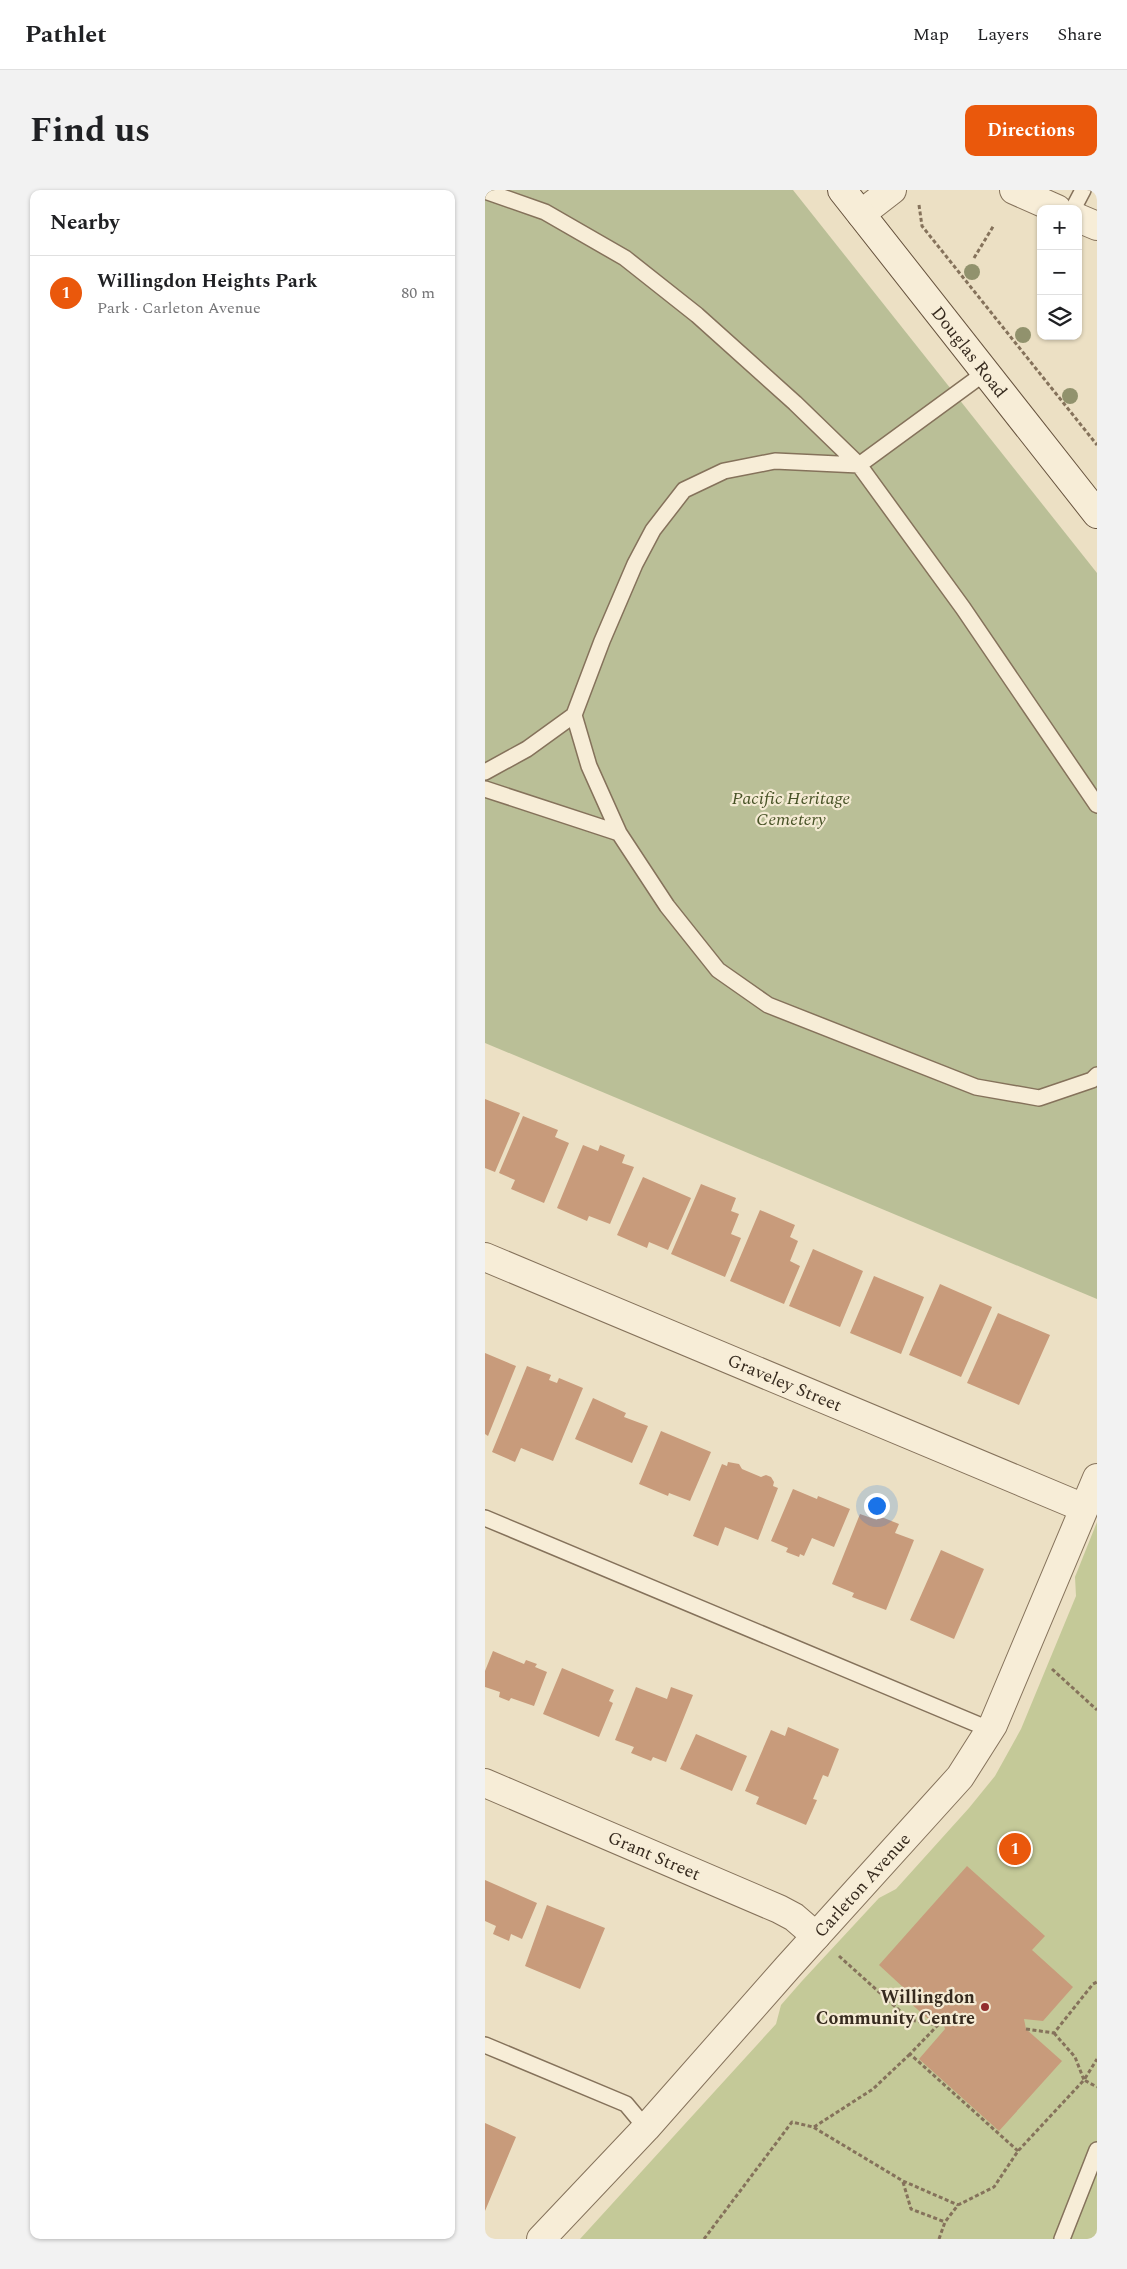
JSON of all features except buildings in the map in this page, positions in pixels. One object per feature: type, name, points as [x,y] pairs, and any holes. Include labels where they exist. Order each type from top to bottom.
[{"type":"street","name":"Douglas Road","points":[[842,190],[1097,514]]},
{"type":"street","points":[[861,214],[893,190]]},
{"type":"street","points":[[1014,190],[1048,205]]},
{"type":"street","points":[[1082,220],[1097,226]]},
{"type":"street","name":"Graveley Street","points":[[485,1257],[1083,1508]]},
{"type":"street","name":"Carleton Avenue","points":[[541,2239],[646,2128],[816,1936],[960,1778],[991,1730],[1097,1478]]},
{"type":"street","name":"Grant Street","points":[[485,1783],[779,1909],[795,1917],[816,1936]]},
{"type":"lane","points":[[1075,205],[1083,190]]},
{"type":"lane","points":[[485,191],[545,212],[625,258],[697,315],[795,403],[859,465],[963,608],[1097,805]]},
{"type":"lane","points":[[485,772],[527,749],[574,715],[602,641],[635,564],[653,530],[684,490],[724,470],[775,461],[859,465],[986,372]]},
{"type":"lane","points":[[574,715],[589,766],[619,833],[667,906],[718,970],[768,1005],[976,1087],[1039,1098],[1092,1080],[1097,1075]]},
{"type":"lane","points":[[485,788],[619,833]]},
{"type":"lane","points":[[485,1518],[991,1730]]},
{"type":"lane","points":[[485,2045],[626,2104],[646,2128]]},
{"type":"lane","points":[[1062,2239],[1097,2150]]},
{"type":"path","points":[[919,197],[921,226],[1097,445]]},
{"type":"path","points":[[975,258],[994,225]]},
{"type":"path","points":[[1053,1669],[1097,1710]]},
{"type":"path","points":[[813,2127],[873,2090],[938,2025],[910,2020],[816,1936]]},
{"type":"path","points":[[1054,2032],[1093,1984],[1097,1982]]},
{"type":"path","points":[[1026,2029],[1054,2032],[1075,2057],[1084,2080],[1097,2087]]},
{"type":"path","points":[[911,2054],[1018,2151]]},
{"type":"path","points":[[939,2239],[945,2222],[958,2205],[994,2187],[1018,2151],[1084,2080],[1097,2059]]},
{"type":"path","points":[[704,2239],[792,2122],[813,2127],[903,2181],[958,2205]]},
{"type":"path","points":[[903,2181],[911,2209],[945,2222]]},
{"type":"green space","name":"Pacific Heritage Cemetery","points":[[485,190],[793,190],[1097,573],[1097,1299],[485,1043]]},
{"type":"green space","points":[[1097,1522],[1097,2239],[580,2239],[776,2024],[781,2005],[802,1981],[879,1898],[896,1889],[969,1808],[995,1776],[1021,1729],[1076,1596],[1075,1577]]},
{"type":"place","name":"Willingdon Heights Park","points":[[1015,1849]]},
{"type":"place","name":"Willingdon Community Centre","points":[[985,2007]]}]
